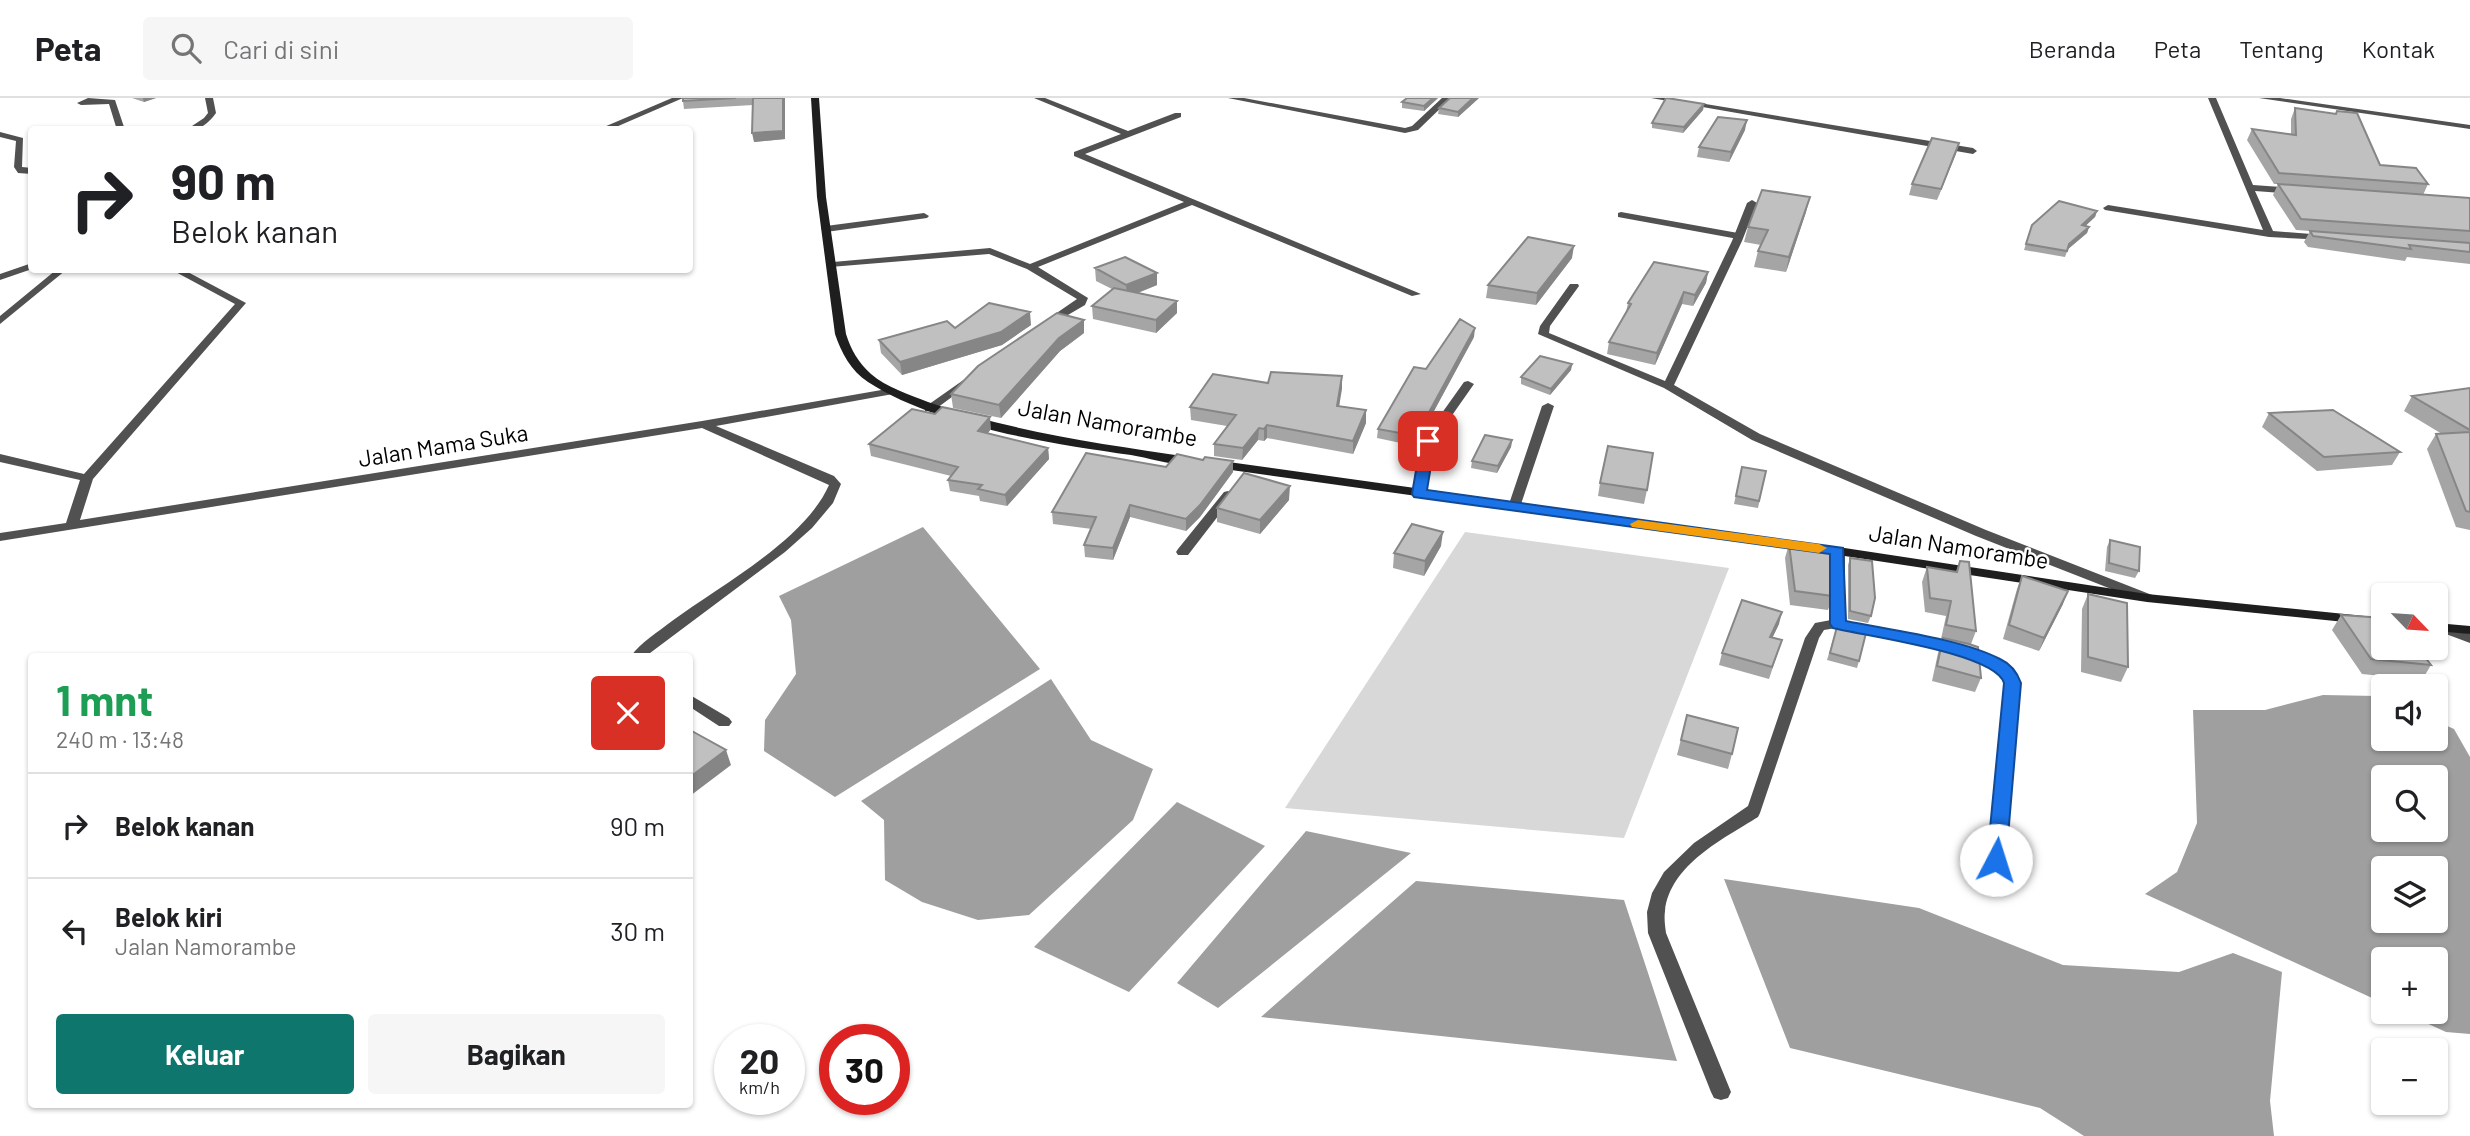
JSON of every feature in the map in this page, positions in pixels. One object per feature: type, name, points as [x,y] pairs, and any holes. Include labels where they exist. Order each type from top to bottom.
[{"type":"main road","name":"Jalan Namorambe","points":[[815,98],[825,229],[833,265],[841,336],[849,358],[876,382],[929,409],[1079,443],[1248,469],[1838,551],[2147,598],[2371,621]]},
{"type":"main road","points":[[2448,629],[2470,630]]},
{"type":"street","points":[[95,98],[78,101],[112,102],[120,126]]},
{"type":"street","points":[[197,126],[212,113],[209,98]]},
{"type":"street","points":[[611,126],[679,98]]},
{"type":"street","points":[[1038,98],[1126,134]]},
{"type":"street","points":[[1232,98],[1405,131],[1415,128],[1447,98]]},
{"type":"street","points":[[1655,98],[1973,151]]},
{"type":"street","points":[[2212,98],[2269,234]]},
{"type":"street","points":[[2263,98],[2470,127]]},
{"type":"street","points":[[1178,115],[1077,154],[1416,294]]},
{"type":"street","points":[[0,134],[20,140],[18,167],[21,171],[28,171]]},
{"type":"street","points":[[2250,187],[2305,192]]},
{"type":"street","points":[[1030,267],[1191,202]]},
{"type":"street","points":[[1668,386],[1752,203]]},
{"type":"street","points":[[2108,208],[2269,234],[2336,239]]},
{"type":"street","points":[[1621,215],[1738,236]]},
{"type":"street","points":[[825,229],[925,216]]},
{"type":"street","points":[[833,265],[990,251],[1030,267],[1083,298],[1081,303],[1034,332]]},
{"type":"street","points":[[0,276],[28,267]]},
{"type":"street","points":[[0,321],[57,273]]},
{"type":"street","points":[[72,525],[87,478],[241,303],[183,273]]},
{"type":"street","points":[[1574,286],[1545,326],[1543,334],[1668,386],[1756,438],[1981,533],[2147,598]]},
{"type":"street","points":[[929,409],[980,370]]},
{"type":"street","points":[[1419,494],[1428,441],[1468,384]]},
{"type":"street","name":"Jalan Mama Suka","points":[[0,537],[702,425],[893,391]]},
{"type":"street","points":[[1514,507],[1548,406]]},
{"type":"street","points":[[642,653],[807,527],[834,493],[835,484],[830,479],[702,425]]},
{"type":"street","points":[[0,458],[87,478]]},
{"type":"street","points":[[1183,552],[1248,469]]},
{"type":"street","points":[[1838,551],[1838,624]]},
{"type":"street","points":[[1721,1092],[1657,933],[1654,918],[1656,906],[1670,875],[1696,850],[1752,813],[1812,638],[1820,626],[1838,624],[1968,652],[1996,663],[2010,674],[2012,683],[1996,860]]},
{"type":"street","points":[[2448,631],[2470,639]]},
{"type":"street","points":[[693,702],[724,722]]},
{"type":"shaded area","points":[[923,527],[1040,669],[835,797],[764,751],[765,720],[796,674],[791,620],[779,596]]},
{"type":"shaded area","points":[[1465,532],[1729,568],[1624,838],[1285,808]]},
{"type":"shaded area","points":[[1051,679],[1091,740],[1153,769],[1133,820],[1029,915],[978,920],[922,902],[885,880],[884,820],[861,801]]},
{"type":"shaded area","points":[[2323,695],[2371,696],[2371,751],[2448,751],[2448,726],[2454,729],[2470,757],[2470,1034],[2446,1032],[2428,1024],[2448,1024],[2448,947],[2371,947],[2371,998],[2145,894],[2177,872],[2197,823],[2193,710],[2265,710]]},
{"type":"shaded area","points":[[1177,802],[1265,846],[1129,992],[1034,947]]},
{"type":"shaded area","points":[[1306,831],[1411,853],[1218,1008],[1177,983]]},
{"type":"shaded area","points":[[1724,879],[1919,908],[2063,965],[2179,972],[2233,953],[2282,972],[2270,1101],[2274,1136],[2084,1136],[2040,1108],[1790,1048]]},
{"type":"shaded area","points":[[1416,881],[1624,900],[1677,1061],[1261,1017]]},
{"type":"building","points":[[683,98],[736,98],[683,101]]},
{"type":"building","points":[[753,98],[783,98],[783,131],[752,133]]},
{"type":"building","points":[[1407,98],[1433,98],[1424,106],[1402,102]]},
{"type":"building","points":[[1450,98],[1473,98],[1458,112],[1439,108]]},
{"type":"building","points":[[1666,98],[1704,104],[1684,127],[1652,123]]},
{"type":"building","points":[[2295,108],[2336,114],[2337,111],[2357,113],[2380,165],[2416,168],[2428,184],[2279,173],[2252,129],[2296,135]]},
{"type":"building","points":[[1718,117],[1747,120],[1731,152],[1699,147]]},
{"type":"building","points":[[1932,138],[1959,143],[1941,189],[1912,184]]},
{"type":"building","points":[[2278,184],[2470,198],[2470,231],[2301,219]]},
{"type":"building","points":[[1762,190],[1810,197],[1789,257],[1758,251],[1768,230],[1748,227]]},
{"type":"building","points":[[2059,201],[2097,211],[2082,225],[2089,227],[2069,244],[2067,251],[2026,244],[2032,225]]},
{"type":"building","points":[[2310,231],[2470,243],[2470,252],[2409,245],[2411,249],[2313,236]]},
{"type":"building","points":[[1528,237],[1574,246],[1537,293],[1488,285]]},
{"type":"building","points":[[1125,257],[1157,273],[1126,285],[1095,268]]},
{"type":"building","points":[[1654,262],[1708,272],[1695,295],[1684,292],[1657,353],[1609,342],[1631,304],[1628,303]]},
{"type":"building","points":[[1114,288],[1177,301],[1156,320],[1092,306]]},
{"type":"building","points":[[989,303],[1030,312],[1001,332],[900,362],[879,340],[947,321],[955,328]]},
{"type":"building","points":[[1057,313],[1084,320],[1059,338],[999,405],[951,394],[978,366]]},
{"type":"building","points":[[1460,319],[1475,328],[1416,436],[1378,429],[1414,367],[1426,369]]},
{"type":"building","points":[[1540,356],[1572,364],[1551,389],[1521,377]]},
{"type":"building","points":[[1271,372],[1342,376],[1337,406],[1366,410],[1353,441],[1267,425],[1264,429],[1259,428],[1243,448],[1214,444],[1236,415],[1190,407],[1213,374],[1268,383]]},
{"type":"building","points":[[2470,388],[2470,430],[2412,396]]},
{"type":"building","points":[[942,407],[990,417],[978,431],[1048,448],[1005,495],[978,489],[982,485],[948,480],[958,467],[869,444],[912,409],[935,414]]},
{"type":"building","points":[[2333,410],[2400,452],[2324,457],[2269,413]]},
{"type":"building","points":[[2470,432],[2470,512],[2466,511],[2436,434]]},
{"type":"building","points":[[1485,435],[1512,440],[1498,466],[1472,461]]},
{"type":"building","points":[[1608,446],[1653,453],[1647,490],[1600,483]]},
{"type":"building","points":[[1086,453],[1166,467],[1177,454],[1203,460],[1205,457],[1233,461],[1186,519],[1130,505],[1113,548],[1084,545],[1096,517],[1052,512]]},
{"type":"building","points":[[1742,467],[1766,471],[1759,501],[1736,496]]},
{"type":"building","points":[[1244,473],[1290,486],[1260,520],[1217,508]]},
{"type":"building","points":[[1412,524],[1443,532],[1425,561],[1394,553]]},
{"type":"building","points":[[2110,540],[2140,547],[2139,571],[2109,563]]},
{"type":"building","points":[[1789,544],[1833,549],[1833,596],[1795,591]]},
{"type":"building","points":[[1850,558],[1872,561],[1875,598],[1871,616],[1850,611]]},
{"type":"building","points":[[1960,561],[1969,562],[1976,631],[1946,625],[1951,601],[1930,598],[1927,567],[1957,572]]},
{"type":"building","points":[[2022,576],[2068,591],[2044,638],[2009,625]]},
{"type":"building","points":[[2088,594],[2127,603],[2128,667],[2088,657]]},
{"type":"building","points":[[1742,600],[1782,612],[1770,637],[1782,640],[1772,667],[1722,653]]},
{"type":"building","points":[[2341,615],[2371,617],[2371,659]]},
{"type":"building","points":[[1838,623],[1867,629],[1859,661],[1830,653]]},
{"type":"building","points":[[1943,638],[1978,647],[1981,678],[1937,666]]},
{"type":"building","points":[[2381,660],[2427,660],[2431,665]]},
{"type":"building","points":[[1687,715],[1738,728],[1732,754],[1681,740]]},
{"type":"building","points":[[693,732],[726,750],[693,775]]},
{"type":"slow traffic","points":[[1638,524],[1819,548]]},
{"type":"route","points":[[1428,441],[1419,494],[1838,551],[1838,624],[1968,652],[1996,663],[2010,674],[2012,683],[1996,860]]}]
